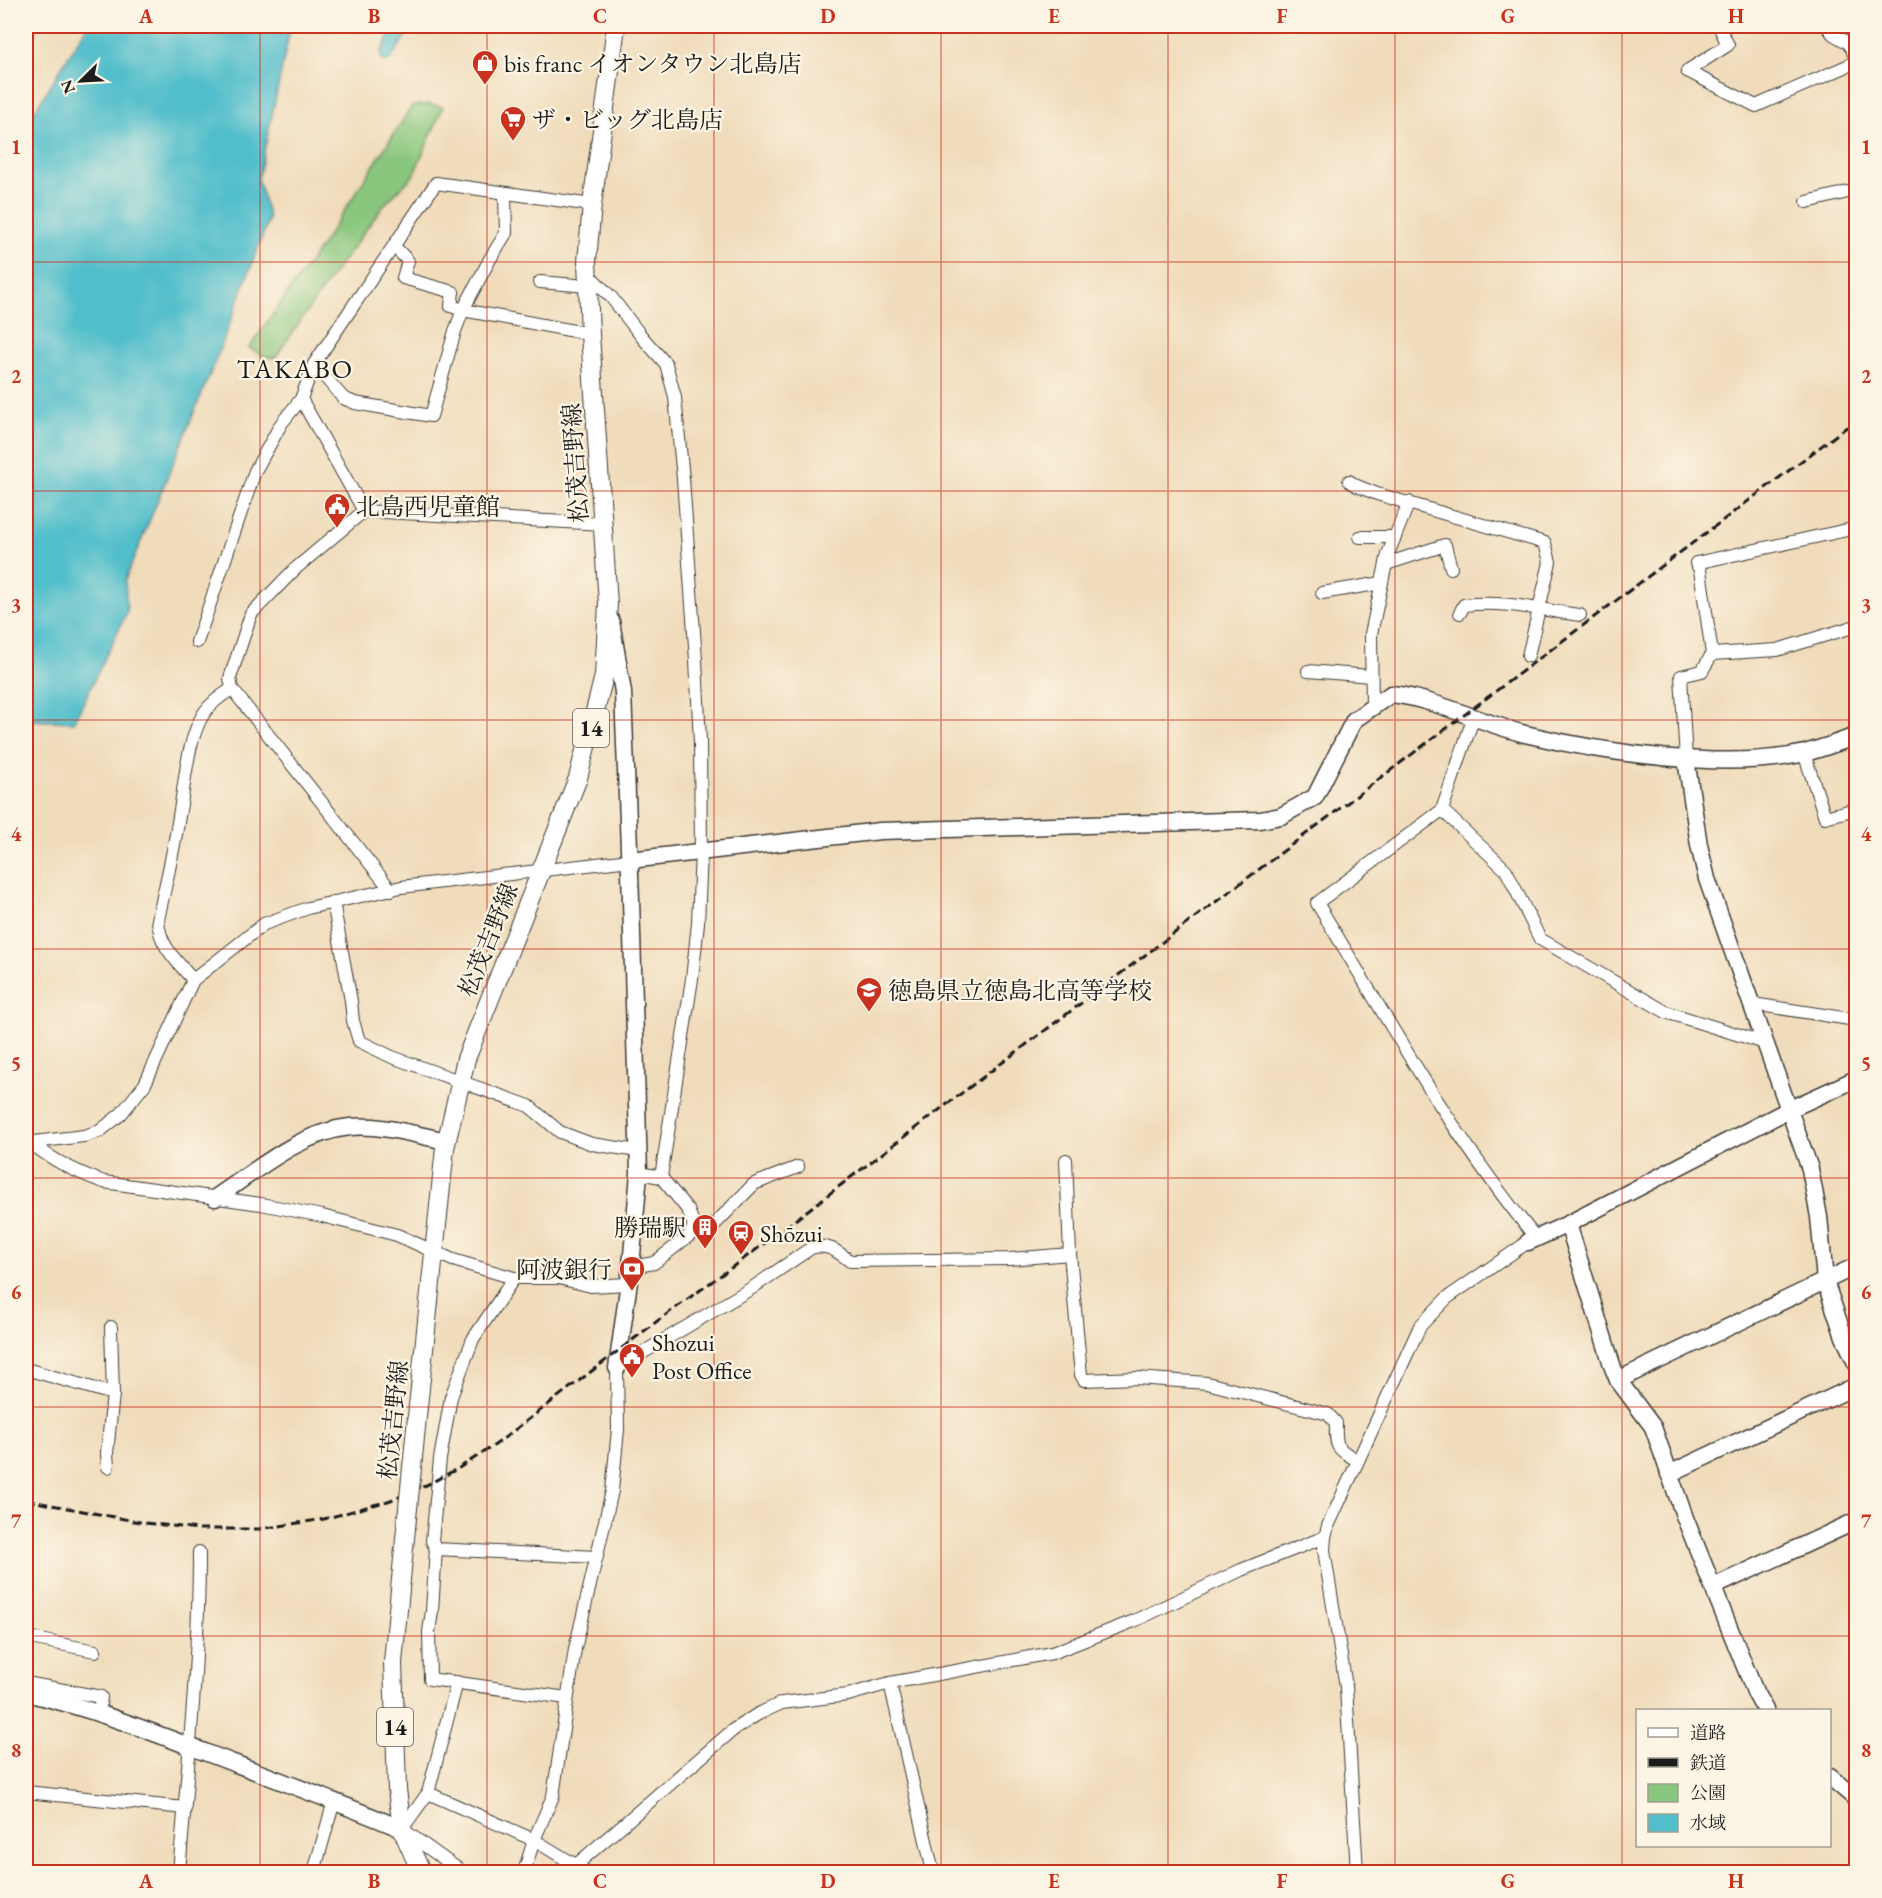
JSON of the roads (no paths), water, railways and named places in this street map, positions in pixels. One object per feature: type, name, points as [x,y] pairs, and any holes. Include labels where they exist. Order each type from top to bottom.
[{"type":"main road","name":"松茂吉野線","points":[[421,1872],[402,1829],[397,1789],[393,1662],[446,1141],[466,1059],[578,778],[604,676],[608,604],[588,280],[592,205],[616,26]]},
{"type":"street","points":[[1719,26],[1728,45],[1687,71],[1756,106],[1856,65],[1854,43],[1833,34],[1827,26]]},
{"type":"street","points":[[197,642],[255,471],[281,424],[301,399],[314,364],[436,183],[592,205]]},
{"type":"street","points":[[1807,202],[1857,190]]},
{"type":"street","points":[[314,364],[343,398],[355,403],[431,416],[463,310],[506,233],[505,194]]},
{"type":"street","points":[[394,246],[408,261],[403,278],[453,292],[451,306],[590,334]]},
{"type":"street","points":[[540,282],[588,280],[611,297],[666,363],[675,397],[684,479],[694,618],[700,742],[701,852],[698,923],[692,979],[661,1177]]},
{"type":"street","points":[[301,399],[364,511]]},
{"type":"street","points":[[1350,481],[1377,494],[1545,543],[1550,562],[1528,656]]},
{"type":"street","points":[[1372,706],[1371,634],[1386,564],[1409,502]]},
{"type":"street","points":[[391,890],[232,689],[230,678],[251,614],[295,569],[364,511],[603,524]]},
{"type":"street","points":[[1857,528],[1696,563],[1700,570],[1712,654],[1702,671],[1681,676],[1686,759],[1699,845],[1707,879],[1810,1169],[1816,1193],[1824,1281],[1844,1337],[1857,1363]]},
{"type":"street","points":[[1360,537],[1395,537]]},
{"type":"street","points":[[1386,564],[1445,545],[1451,568]]},
{"type":"street","points":[[1322,592],[1382,583]]},
{"type":"street","points":[[524,1872],[534,1840],[553,1796],[575,1649],[612,1491],[618,1429],[617,1368],[631,1267],[639,1173],[623,692],[608,604]]},
{"type":"street","points":[[1460,614],[1464,605],[1473,604],[1580,615]]},
{"type":"street","points":[[1712,654],[1777,650],[1857,626]]},
{"type":"street","points":[[1308,671],[1371,676]]},
{"type":"street","points":[[193,980],[163,944],[158,920],[179,816],[186,766],[196,733],[205,713],[222,695],[232,689]]},
{"type":"street","points":[[27,1144],[84,1136],[100,1131],[121,1114],[145,1084],[193,980],[264,924],[308,908],[333,902],[391,890],[542,870],[880,831],[1260,820],[1281,816],[1315,797],[1354,720],[1391,694],[1524,734],[1608,750],[1686,759],[1726,760],[1776,757],[1804,753],[1857,736]]},
{"type":"street","points":[[1473,719],[1442,810],[1317,903],[1464,1142],[1532,1240]]},
{"type":"street","points":[[1804,753],[1825,817],[1857,809]]},
{"type":"street","points":[[1442,810],[1506,870],[1540,939],[1666,1012],[1765,1043]]},
{"type":"street","points":[[333,902],[358,1041],[392,1057],[529,1106],[560,1132],[592,1144],[638,1151]]},
{"type":"street","points":[[1753,1004],[1857,1020]]},
{"type":"street","points":[[1356,1872],[1346,1687],[1324,1550],[1325,1537],[1420,1326],[1447,1298],[1532,1240],[1568,1224],[1790,1109],[1857,1079]]},
{"type":"street","points":[[215,1198],[288,1150],[329,1131],[352,1127],[446,1141]]},
{"type":"street","points":[[27,1144],[104,1182],[291,1210],[386,1232],[433,1252],[514,1278],[559,1278],[591,1286],[627,1284]]},
{"type":"street","points":[[1066,1160],[1070,1254],[1081,1375],[1084,1380],[1136,1378],[1207,1383],[1328,1414],[1336,1423],[1335,1440],[1338,1448],[1358,1461]]},
{"type":"street","points":[[694,1225],[714,1225],[754,1185],[798,1167]]},
{"type":"street","points":[[631,1267],[654,1263],[690,1235],[694,1225],[688,1210],[661,1177],[639,1173]]},
{"type":"street","points":[[1568,1224],[1618,1380],[1653,1427],[1713,1587],[1756,1694],[1764,1709]]},
{"type":"street","points":[[617,1368],[752,1288],[811,1248],[819,1246],[834,1249],[850,1261],[1010,1259],[1070,1254]]},
{"type":"street","points":[[1618,1380],[1857,1266]]},
{"type":"street","points":[[514,1278],[473,1339],[451,1396],[440,1459],[432,1541],[436,1549],[429,1632],[430,1679],[567,1698]]},
{"type":"street","points":[[108,1467],[107,1453],[113,1394],[111,1327]]},
{"type":"street","points":[[26,1369],[113,1394]]},
{"type":"street","points":[[1669,1474],[1857,1386]]},
{"type":"street","points":[[1713,1587],[1857,1521]]},
{"type":"street","points":[[576,1865],[733,1730],[758,1714],[782,1703],[848,1695],[890,1683],[1052,1653],[1134,1621],[1241,1570],[1325,1537]]},
{"type":"street","points":[[436,1549],[597,1557]]},
{"type":"street","points":[[179,1872],[190,1746],[199,1594],[199,1552]]},
{"type":"street","points":[[26,1637],[95,1652]]},
{"type":"street","points":[[402,1829],[428,1793],[457,1682]]},
{"type":"street","points":[[26,1683],[101,1697],[99,1713]]},
{"type":"street","points":[[890,1683],[933,1872]]},
{"type":"street","points":[[26,1693],[99,1713],[334,1801],[402,1829],[462,1872]]},
{"type":"street","points":[[1831,1778],[1857,1799]]},
{"type":"street","points":[[26,1792],[185,1808]]},
{"type":"street","points":[[428,1793],[534,1840],[587,1872]]},
{"type":"street","points":[[314,1872],[334,1801]]},
{"type":"water","points":[[87,26],[293,26],[290,30],[258,180],[269,218],[221,347],[125,580],[127,612],[74,722],[26,720],[26,125]]},
{"type":"water","points":[[393,26],[413,26],[390,60],[386,62],[382,60],[381,53]]},
{"type":"railway","points":[[26,1500],[145,1523],[200,1529],[260,1529],[324,1519],[388,1501],[417,1490],[459,1468],[495,1445],[656,1322],[753,1252],[1856,420]]},
{"type":"place","name":"bis franc イオンタウン北島店","points":[[485,86]]},
{"type":"place","name":"ザ・ビッグ北島店","points":[[513,142]]},
{"type":"place","name":"北島西児童館","points":[[337,529]]},
{"type":"place","name":"徳島県立徳島北高等学校","points":[[869,1013]]},
{"type":"place","name":"勝瑞駅","points":[[705,1250]]},
{"type":"place","name":"Shōzui","points":[[741,1256]]},
{"type":"place","name":"阿波銀行","points":[[632,1292]]},
{"type":"place","name":"Shozui Post Office","points":[[632,1379]]},
{"type":"district","name":"TAKABO","points":[[295,368]]}]
